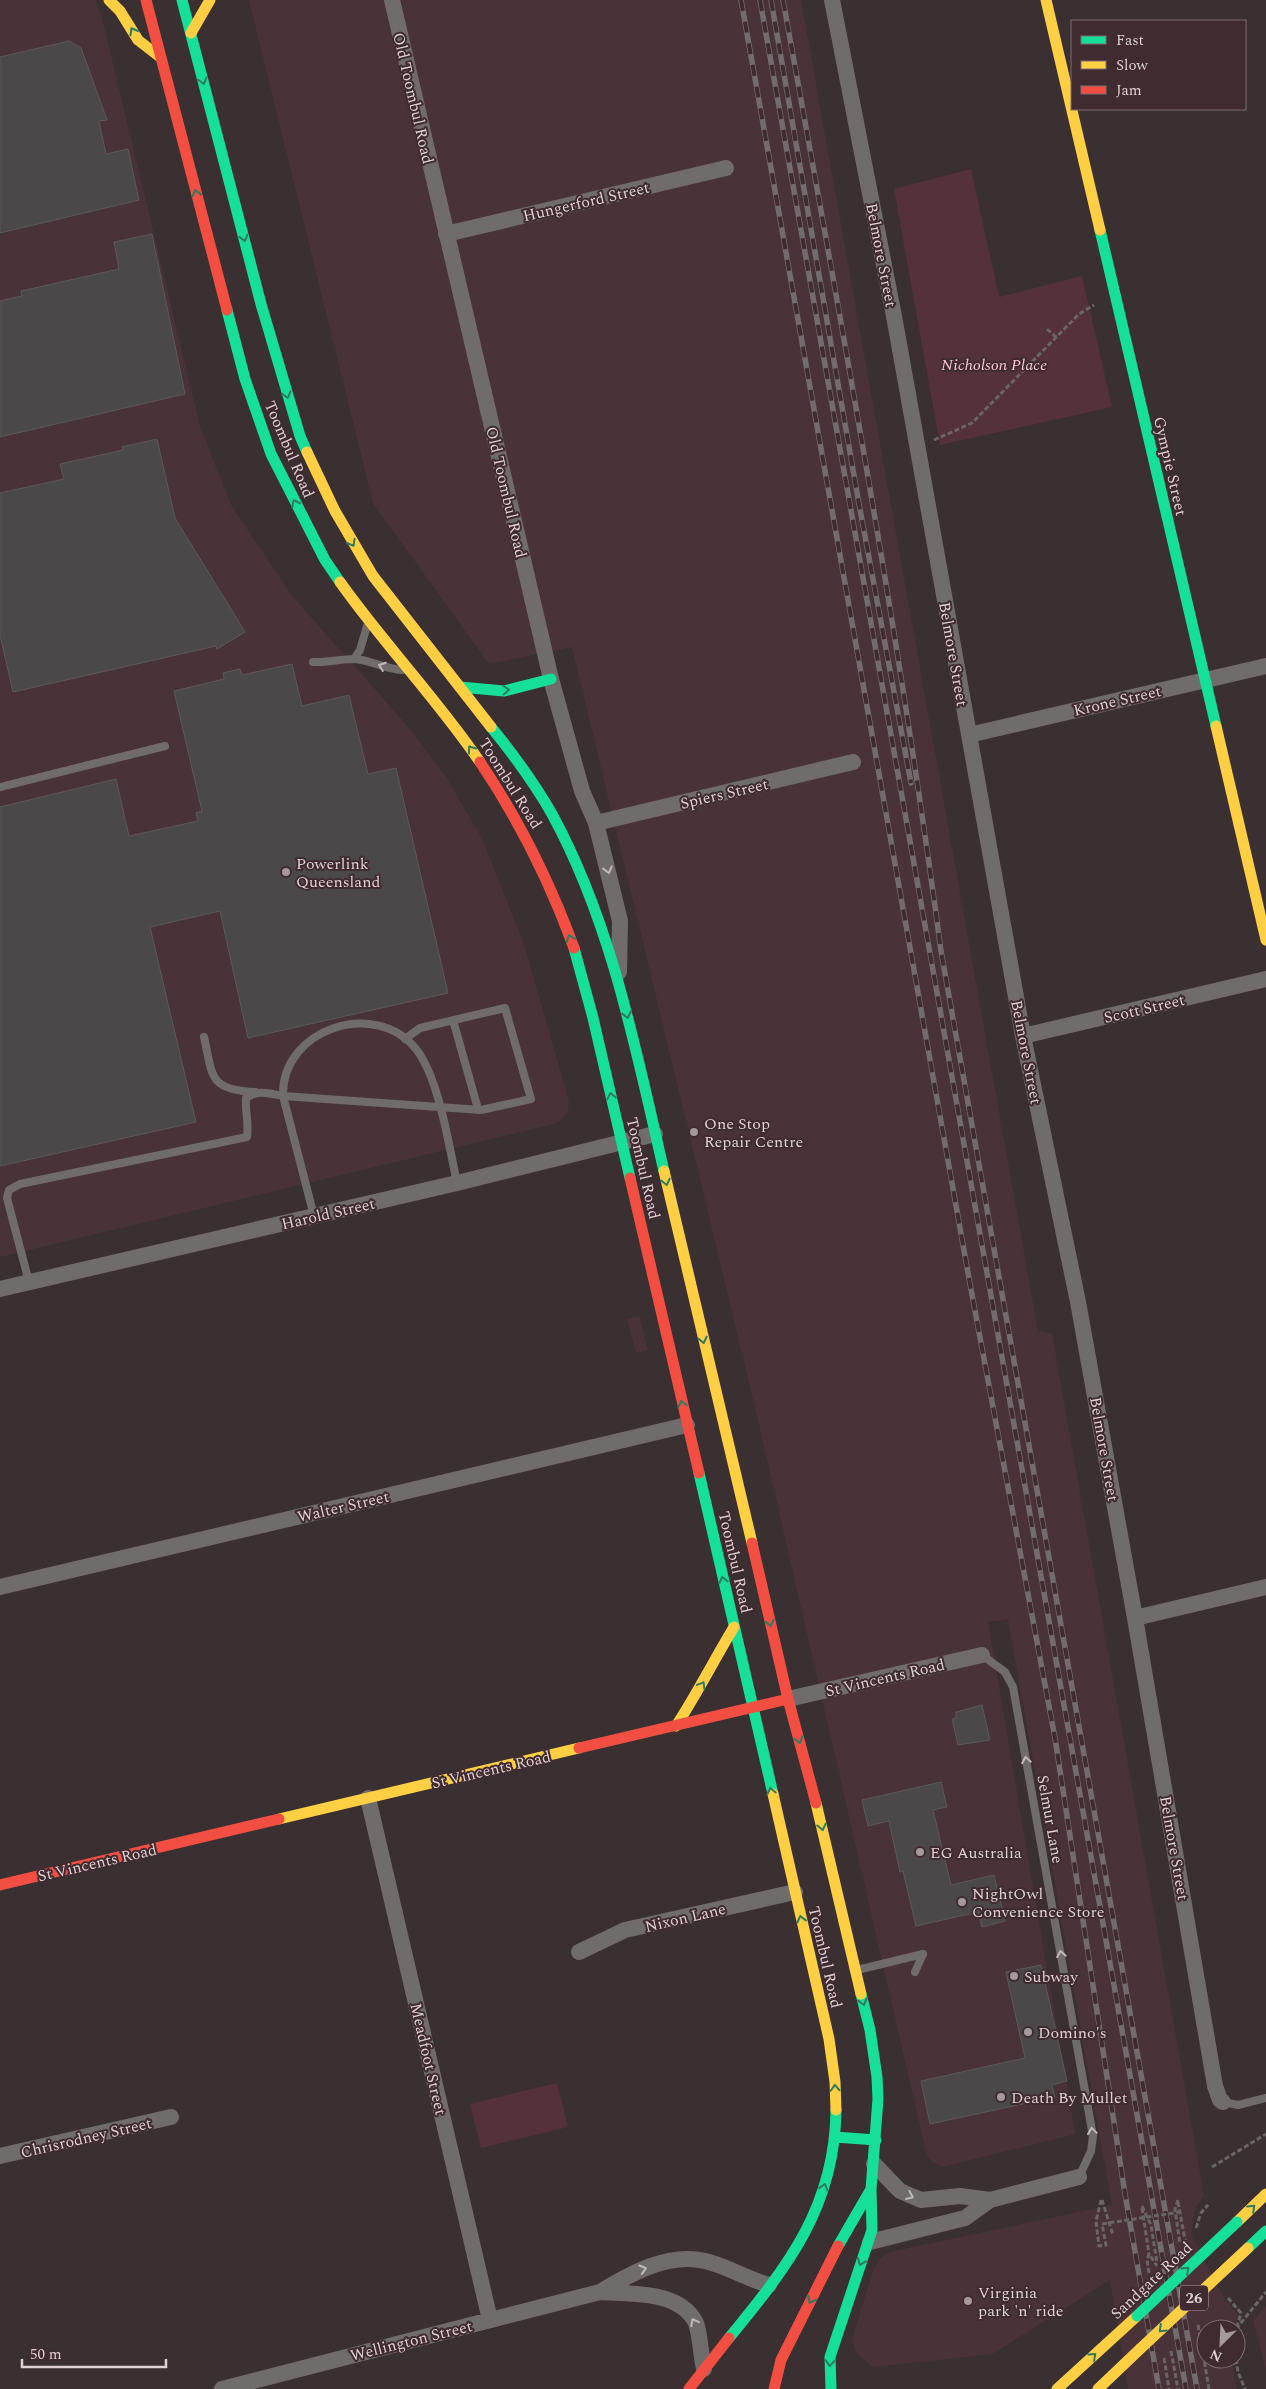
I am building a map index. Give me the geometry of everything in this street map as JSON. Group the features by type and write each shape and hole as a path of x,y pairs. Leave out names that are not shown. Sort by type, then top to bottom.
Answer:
{"main road":[{"path":"109,0 120,11 138,40 160,57"},
{"name":"Toombul Road","path":"146,0 245,379 260,425 278,469 311,535 368,622 439,706 508,802 545,874 574,947 584,981 795,1892 834,2064 835,2137 826,2182 813,2216 793,2252 689,2389"},
{"name":"Toombul Road","path":"182,0 271,339 300,436 334,511 373,576 396,608 506,745 552,813 570,849 606,942 619,982 788,1700 811,1780 870,2030 877,2077 876,2140 871,2189 850,2222 793,2334 781,2360 774,2389"},
{"path":"191,33 210,0"},
{"name":"Gympie Street","path":"1046,0 1071,108"},
{"name":"Gympie Street","path":"1072,110 1266,940"},
{"path":"460,686 504,691 551,680"},
{"path":"676,1726 692,1698 703,1684 712,1663 734,1627"},
{"name":"St Vincents Road","path":"0,1885 788,1700"},
{"path":"835,2137 876,2140"},
{"path":"831,2389 830,2357 836,2334 853,2282 870,2242 872,2230 871,2189"},
{"name":"Sandgate Road","path":"1057,2389 1266,2194"},
{"name":"26","path":"1098,2389 1266,2231"}],"street":[{"name":"Old Toombul Road","path":"392,0 551,680 582,791 596,822 620,921 619,982"},
{"name":"Belmore Street","path":"832,0 894,316 1023,1036 1078,1302 1135,1618 1215,2086 1220,2100 1223,2102"},
{"name":"Hungerford Street","path":"446,234 726,168"},
{"name":"Krone Street","path":"969,735 1266,666"},
{"name":"Spiers Street","path":"596,822 852,762"},
{"name":"Scott Street","path":"1023,1036 1266,979"},
{"name":"Harold Street","path":"0,1289 457,1183 655,1134"},
{"name":"Walter Street","path":"0,1587 687,1425"},
{"path":"1135,1618 1266,1587"},
{"name":"St Vincents Road","path":"788,1700 982,1655"},
{"name":"Meadfoot Street","path":"368,1798 490,2320"},
{"name":"Nixon Lane","path":"579,1952 625,1930 795,1892"},
{"name":"Chrisrodney Street","path":"0,2156 171,2117"},
{"path":"874,2164 900,2191 921,2200 960,2196 990,2200"},
{"path":"870,2242 965,2218 990,2200 1079,2177"},
{"name":"Wellington Street","path":"222,2389 600,2292 633,2272 685,2259 704,2260 742,2276 769,2284"},
{"name":"Wellington Street","path":"600,2292 650,2295 665,2299 685,2310 696,2325 704,2369"}],"lane":[{"path":"354,659 360,650 368,622"},
{"path":"313,662 334,662 354,659 374,663 388,669 410,671"},
{"path":"0,787 165,746"},
{"path":"204,1037 213,1076 218,1084 240,1092 478,1109 531,1099 505,1008 420,1028 405,1039"},
{"path":"454,1020 478,1109"},
{"path":"314,1216 283,1096 283,1083 293,1057 303,1044 322,1032 364,1023 392,1030 416,1049 426,1065 439,1107 457,1183"},
{"path":"29,1282 7,1198 9,1190 20,1184 247,1136 249,1124 245,1108 246,1098 259,1092"},
{"name":"Selmur Lane","path":"982,1655 1005,1672 1013,1687 1093,2136 1091,2151 1079,2177"},
{"path":"856,1971 923,1954 915,1972"},
{"path":"1223,2102 1238,2105 1266,2098"}],"path":[{"path":"932,441 972,423 1079,314 1094,304"},
{"path":"1047,329 1057,338"},
{"path":"1212,2167 1266,2134"},
{"path":"1111,2223 1114,2235 1102,2200 1096,2221 1099,2246 1106,2245 1102,2224 1111,2223 1142,2217 1180,2212"},
{"path":"1178,2200 1185,2243"},
{"path":"1149,2254 1142,2217 1142,2206 1151,2225 1157,2265"},
{"path":"1228,2298 1241,2313 1236,2329 1266,2292"},
{"path":"1238,2369 1245,2389"}],"shaded area":[{"path":"0,0 95,0 103,22 200,427 231,505 292,596 404,722 448,780 482,839 524,945 569,1102 568,1110 562,1119 554,1124 0,1257"},
{"path":"249,0 801,0 1038,1331 1052,1334 1204,2196 1195,2208 1191,2235 1225,2300 1238,2315 1237,2319 1196,2319 1196,2369 1233,2369 1237,2389 1128,2389 1110,2280 992,2354 873,2367 857,2353 852,2340 874,2268 881,2258 890,2252 1112,2205 1008,1619 988,1622 1075,2134 942,2167 931,2161 926,2152 759,1424 572,647 489,664 373,503"},
{"path":"639,1316 648,1350 636,1353 627,1319"},
{"path":"1266,2306 1266,2369 1253,2321"}],"green space":[{"name":"Nicholson Place","path":"971,169 999,297 1082,276 1112,407 940,445 894,189"},
{"path":"557,2083 568,2127 481,2148 470,2104"}],"building":[{"path":"69,41 81,48 107,120 99,121 106,154 128,149 139,200 0,233 0,57"},
{"path":"152,234 185,394 0,437 0,301 22,296 21,291 119,269 114,242"},
{"path":"157,439 175,518 245,632 217,649 216,646 13,692 0,635 0,493 64,479 60,464 123,450 122,447"},
{"path":"292,664 302,706 349,695 368,774 396,768 448,993 248,1038 220,911 150,927 196,1122 0,1166 0,807 116,779 129,836 198,821 196,813 202,811 174,691 224,679 223,673 240,669 242,675"},
{"path":"982,1705 990,1740 958,1745 952,1719 956,1718 956,1712"},
{"path":"941,1782 947,1807 933,1810 951,1885 994,1875 1005,1921 982,1927 978,1912 916,1926 903,1871 900,1872 889,1821 868,1826 862,1800"},
{"path":"1041,1965 1067,2081 1052,2085 1055,2097 930,2124 921,2081 1025,2058 1006,1972"}],"railway":[{"path":"741,0 970,1284 1055,1738 1125,2194 1159,2389"},
{"path":"760,0 1186,2389"},
{"path":"771,0 859,504 911,783"},
{"path":"783,0 888,594 941,951 1197,2389"}],"traffic: fast":[{"path":"182,0 261,304 300,436 307,452"},
{"path":"1100,230 1216,726"},
{"path":"227,310 245,379 271,454 325,560 340,582"},
{"path":"460,687 504,691 551,679"},
{"path":"491,727 523,769 552,814 573,856 591,899 620,989 664,1171"},
{"path":"574,948 593,1018 630,1178"},
{"path":"699,1473 773,1794"},
{"path":"838,2246 871,2189 878,2099 877,2077 870,2030 861,1994"},
{"path":"729,2338 789,2260 817,2206 827,2176 834,2145 836,2110"},
{"path":"835,2137 876,2140"},
{"path":"831,2389 830,2357 872,2230 871,2189"},
{"path":"1137,2316 1237,2222"},
{"path":"1248,2248 1266,2231"}],"traffic: slow":[{"path":"109,0 120,11 138,40 160,57"},
{"path":"191,33 210,0"},
{"path":"1046,0 1071,106"},
{"path":"1072,110 1100,230"},
{"path":"307,452 335,511 373,576 491,727"},
{"path":"340,582 480,762"},
{"path":"1216,726 1266,940"},
{"path":"664,1171 752,1543"},
{"path":"676,1726 734,1627"},
{"path":"279,1819 579,1748"},
{"path":"773,1794 829,2039 835,2082 836,2110"},
{"path":"816,1803 861,1994"},
{"path":"1237,2222 1266,2194"},
{"path":"1140,2349 1248,2248"},
{"path":"1057,2389 1137,2316"},
{"path":"1098,2389 1140,2349"}],"traffic: jam":[{"path":"146,0 227,310"},
{"path":"480,762 508,806 533,852 555,899 574,948"},
{"path":"630,1178 699,1473"},
{"path":"752,1543 788,1699 816,1803"},
{"path":"579,1748 788,1699"},
{"path":"0,1885 279,1819"},
{"path":"774,2389 781,2360 838,2246"},
{"path":"689,2389 729,2338"}],"place":[{"name":"Powerlink Queensland","path":"286,872"},
{"name":"One Stop Repair Centre","path":"694,1132"},
{"name":"EG Australia","path":"920,1852"},
{"name":"NightOwl Convenience Store","path":"962,1902"},
{"name":"Subway","path":"1014,1976"},
{"name":"Domino's","path":"1028,2032"},
{"name":"Death By Mullet","path":"1001,2097"},
{"name":"Virginia park 'n' ride","path":"968,2301"}]}
